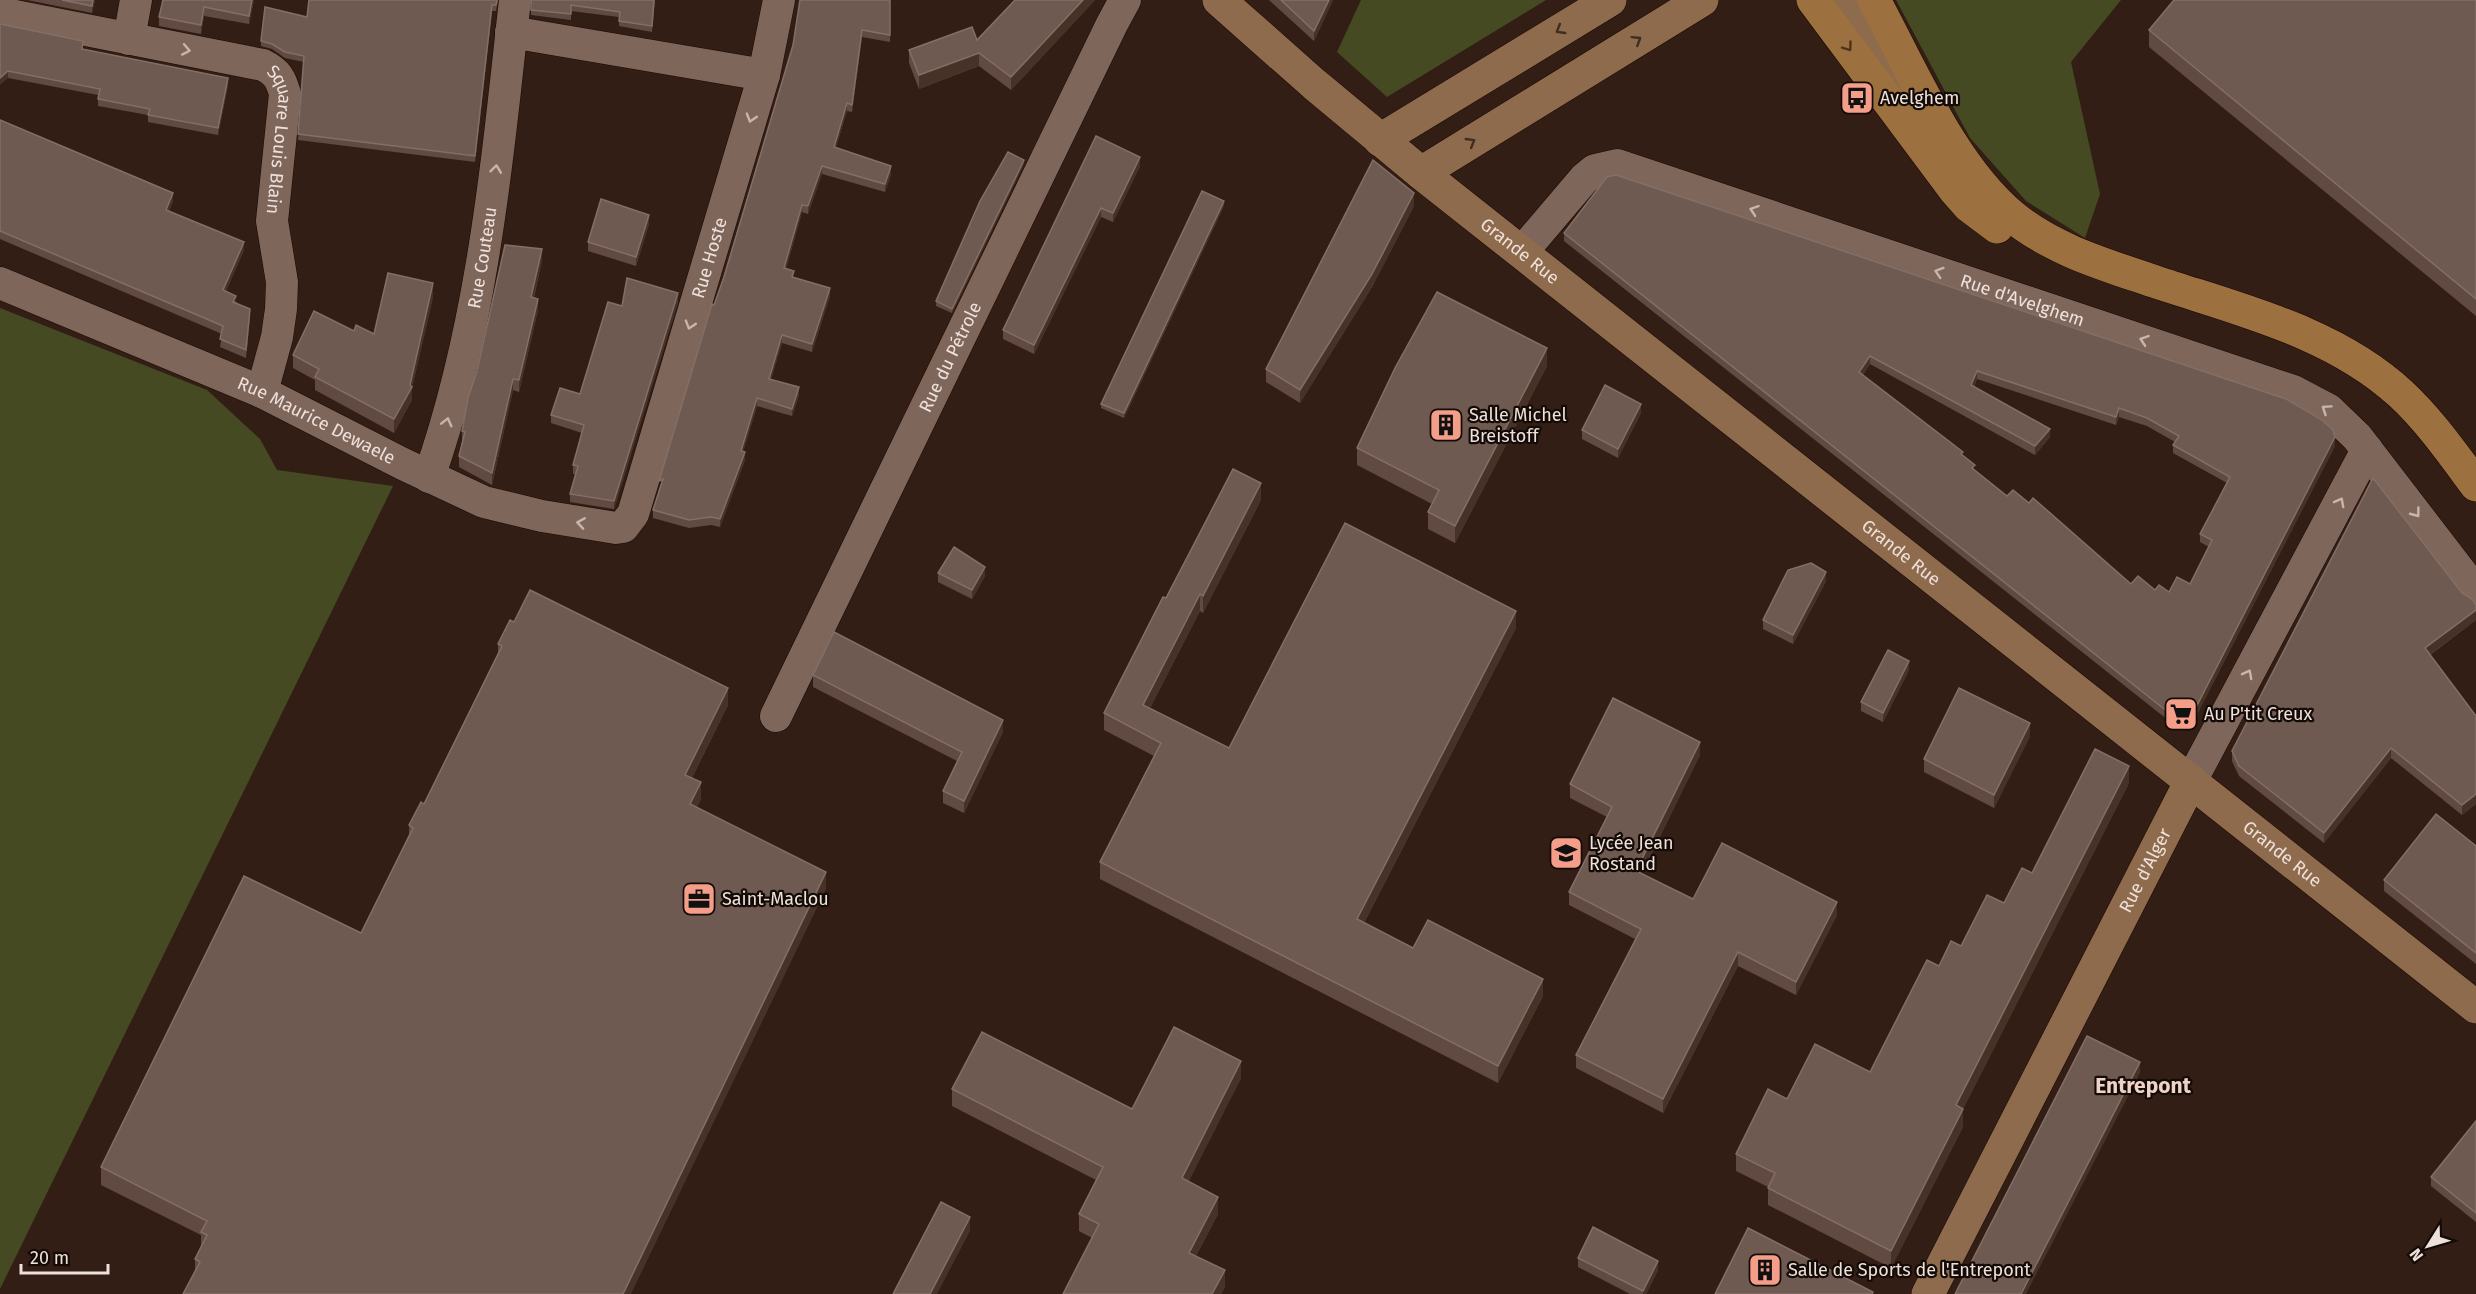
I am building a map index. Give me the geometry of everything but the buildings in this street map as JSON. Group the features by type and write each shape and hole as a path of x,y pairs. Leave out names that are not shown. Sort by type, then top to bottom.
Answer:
{"main road":[{"path":"1813,0 1922,148 1969,206 1984,219 2024,241 2109,266 2287,326 2355,359 2379,376 2415,408 2432,426 2476,485"},
{"path":"1874,0 1966,166 2001,206 2032,231 2057,245 2109,266"}],"street":[{"path":"129,39 136,0"},
{"name":"Rue Couteau","path":"429,477 444,436 486,246 515,0"},
{"name":"Rue Hoste","path":"633,514 764,75 779,0"},
{"name":"Rue du Pétrole","path":"776,716 1125,0"},
{"name":"Grande Rue","path":"1219,0 1421,173 2476,1007"},
{"path":"1380,140 1610,0"},
{"path":"1421,173 1702,0"},
{"path":"1846,0 1915,112 1956,171 1994,206 2032,231"},
{"name":"Square Louis Blain","path":"0,14 263,65 274,71 281,80 285,94 272,221 282,282 281,309 277,337 262,392"},
{"path":"512,32 764,75"},
{"name":"Rue d'Avelghem","path":"1522,252 1584,179 1595,170 1606,166 1627,167 2293,391 2329,410 2347,426 2476,592"},
{"name":"Rue Maurice Dewaele","path":"0,284 262,392 429,477 484,502 542,516 616,528 623,526 633,514"},
{"name":"Rue d'Alger","path":"1928,1294 2190,781 2367,450"}],"green space":[{"path":"1361,0 1546,0 1387,97 1337,52"},
{"path":"1896,0 2121,0 2071,62 2100,194 2085,238 2026,201 1970,138"},
{"path":"0,308 207,390 260,439 277,470 393,486 0,1289"}],"place":[{"name":"Avelghem","path":"1857,98"},
{"name":"Salle Michel Breistoff","path":"1446,425"},
{"name":"Au P'tit Creux","path":"2181,714"},
{"name":"Lycée Jean Rostand","path":"1566,853"},
{"name":"Saint-Maclou","path":"699,899"},
{"name":"Salle de Sports de l'Entrepont","path":"1765,1270"}],"district":[{"name":"Entrepont","path":"2143,1086"}]}
